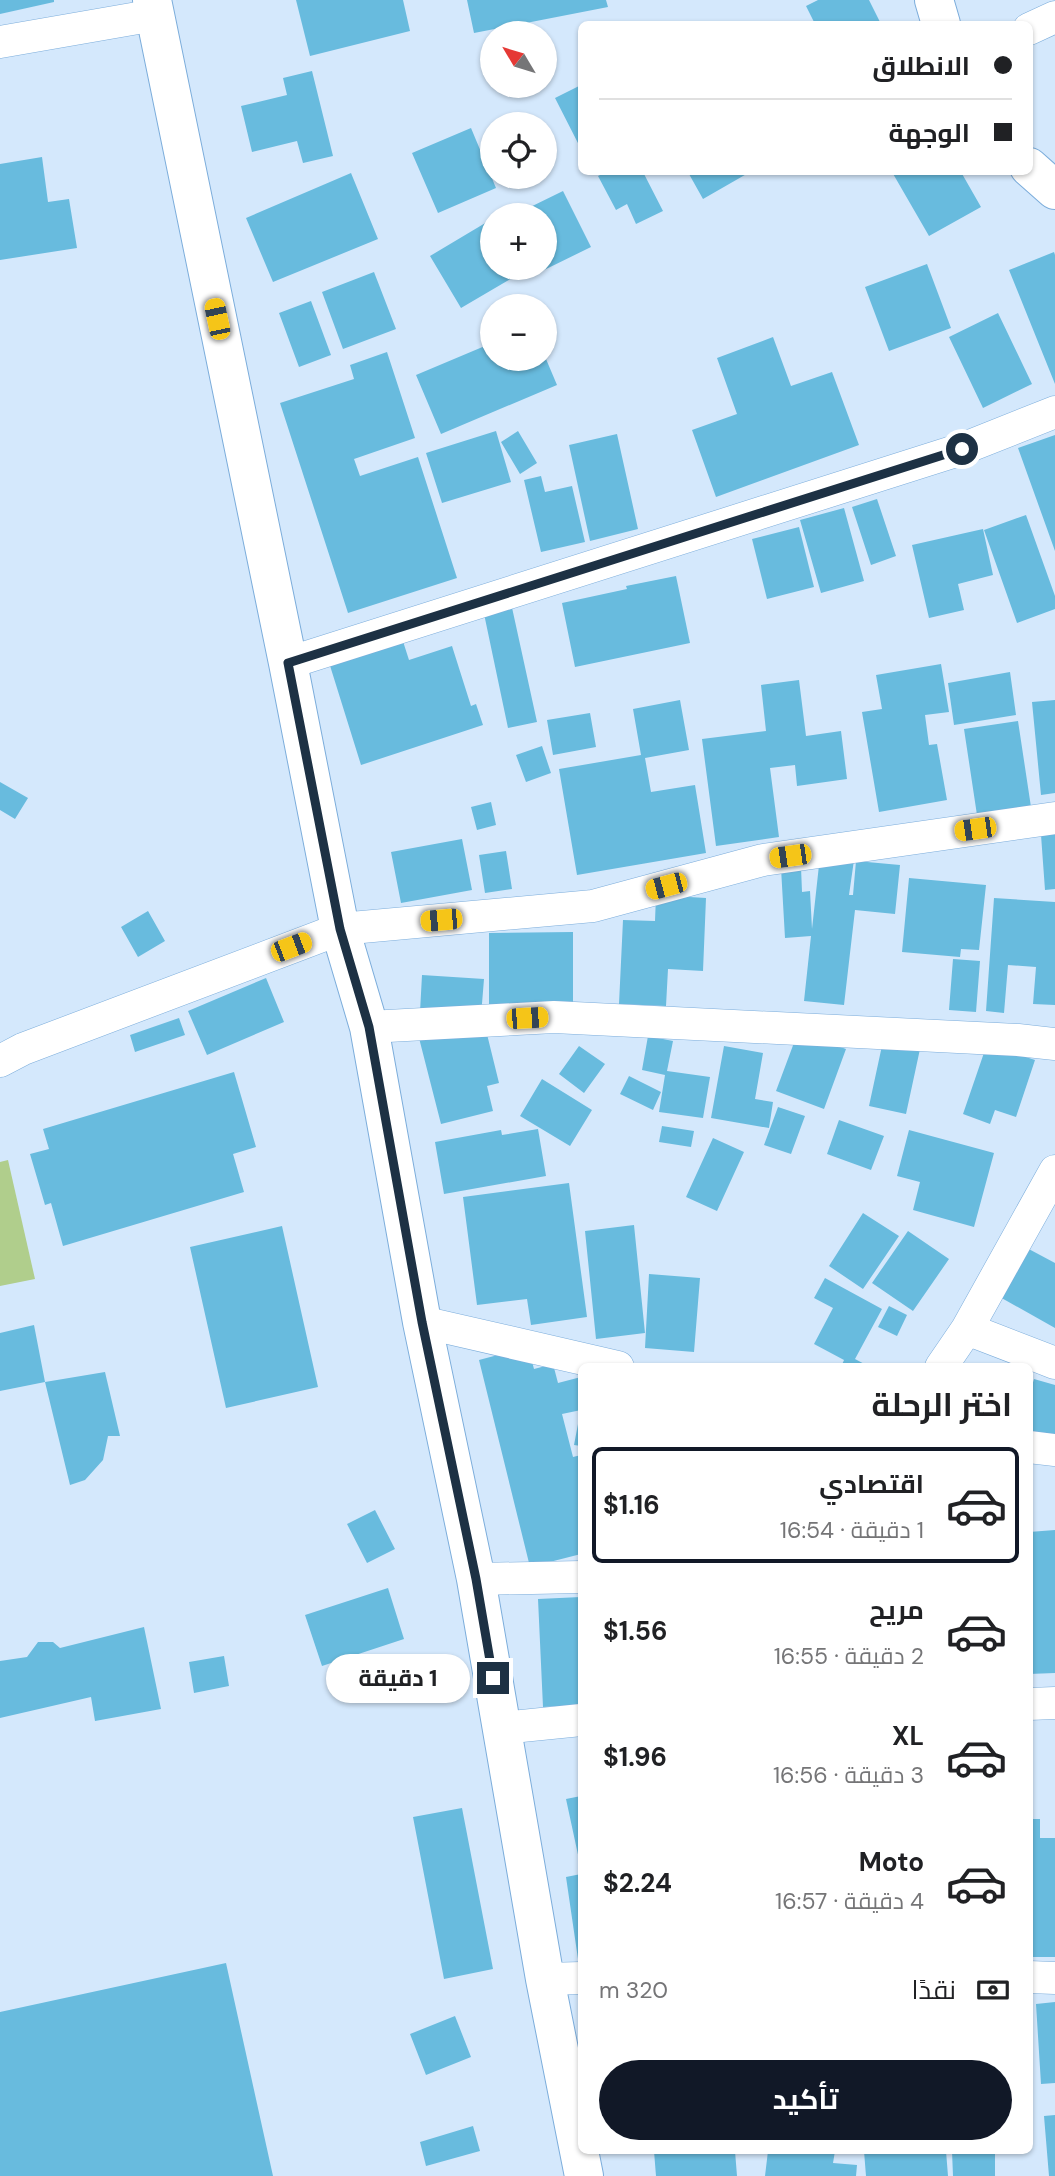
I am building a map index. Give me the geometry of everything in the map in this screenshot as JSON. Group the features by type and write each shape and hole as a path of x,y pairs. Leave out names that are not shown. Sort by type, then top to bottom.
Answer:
{"main road":[{"path":"934,0 940,21"},
{"path":"154,7 340,929 369,1027 422,1322 476,1579 502,1728 563,1979 578,2120"},
{"path":"1033,171 1055,190"},
{"path":"582,2154 584,2176"}],"street":[{"path":"0,42 154,7"},
{"path":"1033,27 1055,17"},
{"path":"288,663 962,449 1055,412"},
{"path":"0,1061 23,1049 340,929 593,906 764,860 1055,818"},
{"path":"369,1027 554,1017 1055,1044"},
{"path":"944,1363 1044,1214 1055,1171"},
{"path":"422,1322 601,1363"},
{"path":"967,1329 1055,1363"},
{"path":"1033,1447 1055,1450"},
{"path":"476,1579 578,1577"},
{"path":"1033,1703 1055,1703"},
{"path":"502,1728 578,1720"},
{"path":"1033,1977 1055,1978"}],"green space":[{"path":"8,1160 35,1279 0,1286 0,1162"}],"building":[{"path":"0,0 54,0 54,2 0,14"},
{"path":"296,0 403,0 410,31 310,56"},
{"path":"467,0 606,0 608,7 536,21 480,21 480,32 474,33"},
{"path":"818,0 869,0 880,21 814,21 806,6"},
{"path":"312,71 333,156 303,163 297,141 252,152 241,106 287,95 283,78"},
{"path":"578,86 578,143 555,98"},
{"path":"471,128 480,150 480,189 494,189 438,213 412,153"},
{"path":"42,157 48,202 69,199 77,248 0,260 0,164"},
{"path":"351,173 378,239 273,282 246,218"},
{"path":"645,175 663,211 636,224 627,204 616,210 598,176"},
{"path":"690,175 745,175 703,199"},
{"path":"894,175 963,175 981,207 929,236"},
{"path":"563,191 591,247 557,264 557,203 538,203"},
{"path":"480,226 480,280 509,280 485,294 480,294 480,297 461,308 430,256"},
{"path":"1054,252 1055,255 1055,384 1009,270"},
{"path":"927,264 951,328 889,351 865,287"},
{"path":"374,272 396,329 343,349 322,292"},
{"path":"311,301 331,355 299,367 279,313"},
{"path":"998,313 1032,384 983,408 949,337"},
{"path":"773,337 791,386 832,372 859,445 716,497 692,430 737,414 717,358"},
{"path":"480,348 480,371 551,371 557,385 441,434 416,375"},
{"path":"387,352 415,438 354,459 360,476 418,457 457,578 348,613 280,403 354,379 350,365"},
{"path":"496,431 511,482 442,503 426,453"},
{"path":"518,431 537,463 520,474 501,442"},
{"path":"617,434 638,529 590,541 569,445"},
{"path":"1055,435 1055,551 1018,448"},
{"path":"541,476 545,492 572,486 585,542 541,552 524,480"},
{"path":"877,499 896,556 871,565 852,507"},
{"path":"844,508 864,581 821,593 800,520"},
{"path":"1026,515 1055,596 1055,609 1017,623 984,530"},
{"path":"799,527 814,587 767,599 752,539"},
{"path":"983,529 993,575 958,584 964,610 929,618 912,545"},
{"path":"676,576 690,643 575,667 562,603"},
{"path":"511,603 537,722 508,728 483,609"},
{"path":"400,632 409,660 452,646 471,706 476,704 483,725 361,765 327,656"},
{"path":"941,664 949,712 925,715 929,745 937,744 947,800 879,812 862,712 882,709 876,675"},
{"path":"1010,672 1016,715 954,725 948,683"},
{"path":"799,680 806,736 841,731 847,779 797,786 795,765 770,768 779,837 716,846 702,739 766,731 761,685"},
{"path":"680,700 689,750 645,758 651,792 695,785 706,853 577,875 559,769 641,755 633,709"},
{"path":"1055,700 1055,793 1041,795 1032,702"},
{"path":"590,713 596,747 553,755 547,720"},
{"path":"1018,721 1031,807 977,815 964,729"},
{"path":"542,746 551,773 526,782 516,755"},
{"path":"0,782 28,798 15,819 0,810"},
{"path":"491,802 496,825 477,830 471,807"},
{"path":"1055,834 1055,889 1045,890 1041,835"},
{"path":"462,839 472,890 401,903 391,852"},
{"path":"506,851 512,889 485,893 479,855"},
{"path":"820,856 854,860 849,895 853,895 856,861 900,865 895,914 855,910 844,1005 804,1001 811,936 785,938 781,868 801,867 802,892 810,891 812,929"},
{"path":"909,878 986,885 979,950 961,949 960,957 902,952"},
{"path":"656,895 706,898 703,971 668,969 666,1006 619,1004 623,920 655,921"},
{"path":"994,898 1055,902 1055,1005 1033,1004 1036,967 1008,965 1004,1013 986,1011"},
{"path":"148,911 165,941 138,957 121,927"},
{"path":"573,932 573,1005 489,1006 489,933"},
{"path":"953,959 980,961 976,1012 949,1010"},
{"path":"422,975 484,979 481,1016 420,1012"},
{"path":"266,978 284,1022 207,1055 188,1011"},
{"path":"179,1018 185,1035 135,1052 130,1035"},
{"path":"484,1022 499,1083 487,1086 493,1111 441,1124 419,1038"},
{"path":"798,1032 846,1049 824,1109 776,1091"},
{"path":"648,1036 673,1041 667,1071 710,1077 703,1118 659,1112 665,1075 642,1070"},
{"path":"883,1041 920,1049 906,1114 869,1106"},
{"path":"987,1044 1035,1060 1016,1117 995,1110 990,1124 963,1114"},
{"path":"579,1046 605,1064 584,1093 559,1074"},
{"path":"724,1046 763,1053 755,1099 773,1102 769,1128 711,1118"},
{"path":"234,1072 256,1147 233,1154 244,1192 63,1246 51,1203 45,1205 30,1154 49,1149 43,1129"},
{"path":"629,1076 661,1092 653,1110 620,1094"},
{"path":"542,1079 592,1110 570,1146 520,1116"},
{"path":"778,1107 805,1116 791,1154 764,1145"},
{"path":"839,1120 884,1136 871,1170 827,1154"},
{"path":"662,1126 694,1131 691,1147 659,1142"},
{"path":"538,1129 546,1176 444,1194 435,1142 501,1130 502,1135"},
{"path":"909,1130 994,1153 974,1227 913,1210 920,1182 897,1176"},
{"path":"713,1138 744,1152 717,1211 686,1197"},
{"path":"569,1183 587,1317 531,1325 527,1299 477,1305 463,1197"},
{"path":"863,1213 899,1236 863,1289 829,1266"},
{"path":"634,1225 645,1333 596,1339 585,1231"},
{"path":"282,1226 318,1387 226,1408 190,1247"},
{"path":"908,1231 949,1259 913,1311 872,1283"},
{"path":"1025,1247 1055,1263 1055,1328 998,1296"},
{"path":"649,1274 700,1278 694,1352 645,1348"},
{"path":"825,1278 882,1309 855,1359 862,1363 843,1363 844,1360 814,1344 833,1308 814,1298"},
{"path":"889,1306 907,1315 897,1336 878,1327"},
{"path":"34,1325 45,1382 0,1391 0,1333"},
{"path":"528,1347 534,1369 553,1364 558,1383 578,1378 578,1411 562,1414 573,1457 578,1456 578,1555 530,1567 479,1360"},
{"path":"105,1372 120,1436 108,1436 103,1460 85,1480 70,1485 45,1382"},
{"path":"1034,1379 1055,1385 1055,1439 1033,1433"},
{"path":"578,1424 578,1446 574,1445"},
{"path":"375,1510 395,1549 367,1563 347,1524"},
{"path":"1055,1530 1055,1673 1033,1674 1033,1532"},
{"path":"388,1588 404,1639 322,1666 305,1615"},
{"path":"578,1597 578,1705 543,1707 538,1599"},
{"path":"144,1627 161,1709 95,1721 91,1697 0,1718 0,1661 27,1657 38,1642 53,1642 60,1648"},
{"path":"224,1656 229,1686 194,1693 189,1662"},
{"path":"578,1797 578,1855 566,1799"},
{"path":"462,1808 493,1969 444,1979 413,1817"},
{"path":"1033,1819 1040,1819 1040,1838 1055,1838 1055,1957 1033,1957"},
{"path":"578,1875 578,1959 566,1877"},
{"path":"226,1963 273,2176 0,2176 0,2012"},
{"path":"1055,2002 1055,2083 1041,2084 1036,2004"},
{"path":"455,2016 471,2057 426,2075 410,2034"},
{"path":"1055,2115 1055,2176 1049,2176 1044,2116"},
{"path":"473,2126 480,2151 426,2166 420,2142"},
{"path":"654,2154 735,2154 737,2176 656,2176"},
{"path":"768,2154 834,2154 833,2163 857,2165 856,2176 765,2176"},
{"path":"864,2154 946,2154 948,2176 866,2176"},
{"path":"952,2154 995,2154 995,2176 953,2176"}],"route":[{"path":"493,1678 476,1579 422,1322 369,1027 340,929 288,663 962,449"}]}
